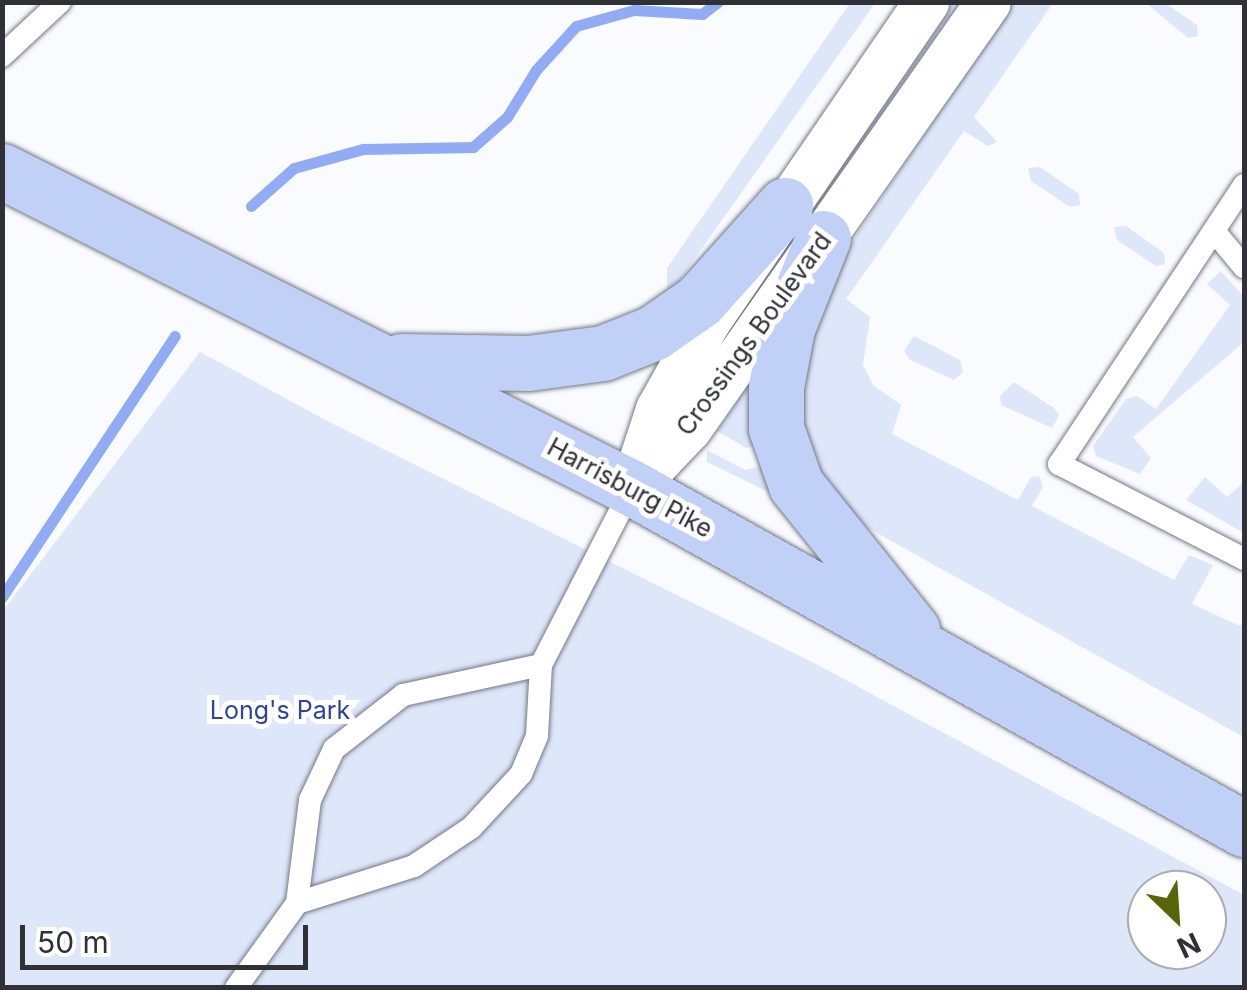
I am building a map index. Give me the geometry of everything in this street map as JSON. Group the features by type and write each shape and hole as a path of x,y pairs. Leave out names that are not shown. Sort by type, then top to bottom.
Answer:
{"main road":[{"name":"Harrisburg Pike","path":"2,171 390,361 632,488 1244,828"},
{"path":"390,361 528,363 603,353 653,334 804,221"},
{"path":"804,221 776,386 783,456 828,528 933,656"}],"street":[{"name":"Crossings Boulevard","path":"804,221 926,2"},
{"name":"Crossings Boulevard","path":"632,488 658,409 804,221 988,2"}],"lane":[{"path":"2,56 60,2"},
{"path":"1244,185 1059,464 1244,559"},
{"path":"1214,232 1244,266"},
{"path":"297,903 414,866 500,799 532,756 541,665 632,488"},
{"path":"236,988 297,903 310,800 334,749 353,729 428,686 541,665"}],"green space":[{"path":"850,3 875,3 667,298 667,268"},
{"path":"952,3 961,3 708,363"},
{"path":"1013,3 1053,3 974,117 997,142 988,146 964,131 846,299 870,317 863,365 873,385 901,405 892,434 1018,500 1031,477 1039,476 1043,487 1032,506 1174,580 1189,555 1213,565 1192,604 1240,626 1244,618 1244,737 859,523 821,487 792,387 840,260"},
{"path":"1146,3 1165,3 1197,25 1198,36 1188,38"},
{"path":"1040,167 1079,194 1080,205 1070,207 1031,181 1028,168"},
{"path":"1126,226 1164,253 1165,264 1156,266 1117,240 1114,227"},
{"path":"1221,271 1244,297 1244,342 1133,437 1151,458 1140,474 1096,456 1093,446 1126,399 1137,396 1156,409 1230,305 1207,284"},
{"path":"914,336 960,360 963,372 954,380 910,360 904,351"},
{"name":"Long's Park","path":"200,352 335,425 816,664 1198,870 1127,870 1127,970 1227,970 1227,886 1244,895 1244,987 3,987 2,612"},
{"path":"751,379 756,446 746,448 717,431"},
{"path":"1014,382 1054,408 1059,415 1052,428 1001,405 1000,396"},
{"path":"707,450 745,470 763,466 770,493 707,462"},
{"path":"1205,477 1227,497 1244,482 1244,533 1186,500"}],"waterway":[{"path":"251,206 294,168 363,149 473,147 507,117 536,70 576,26 634,10 702,14 718,2"},
{"path":"2,597 175,336"}]}
